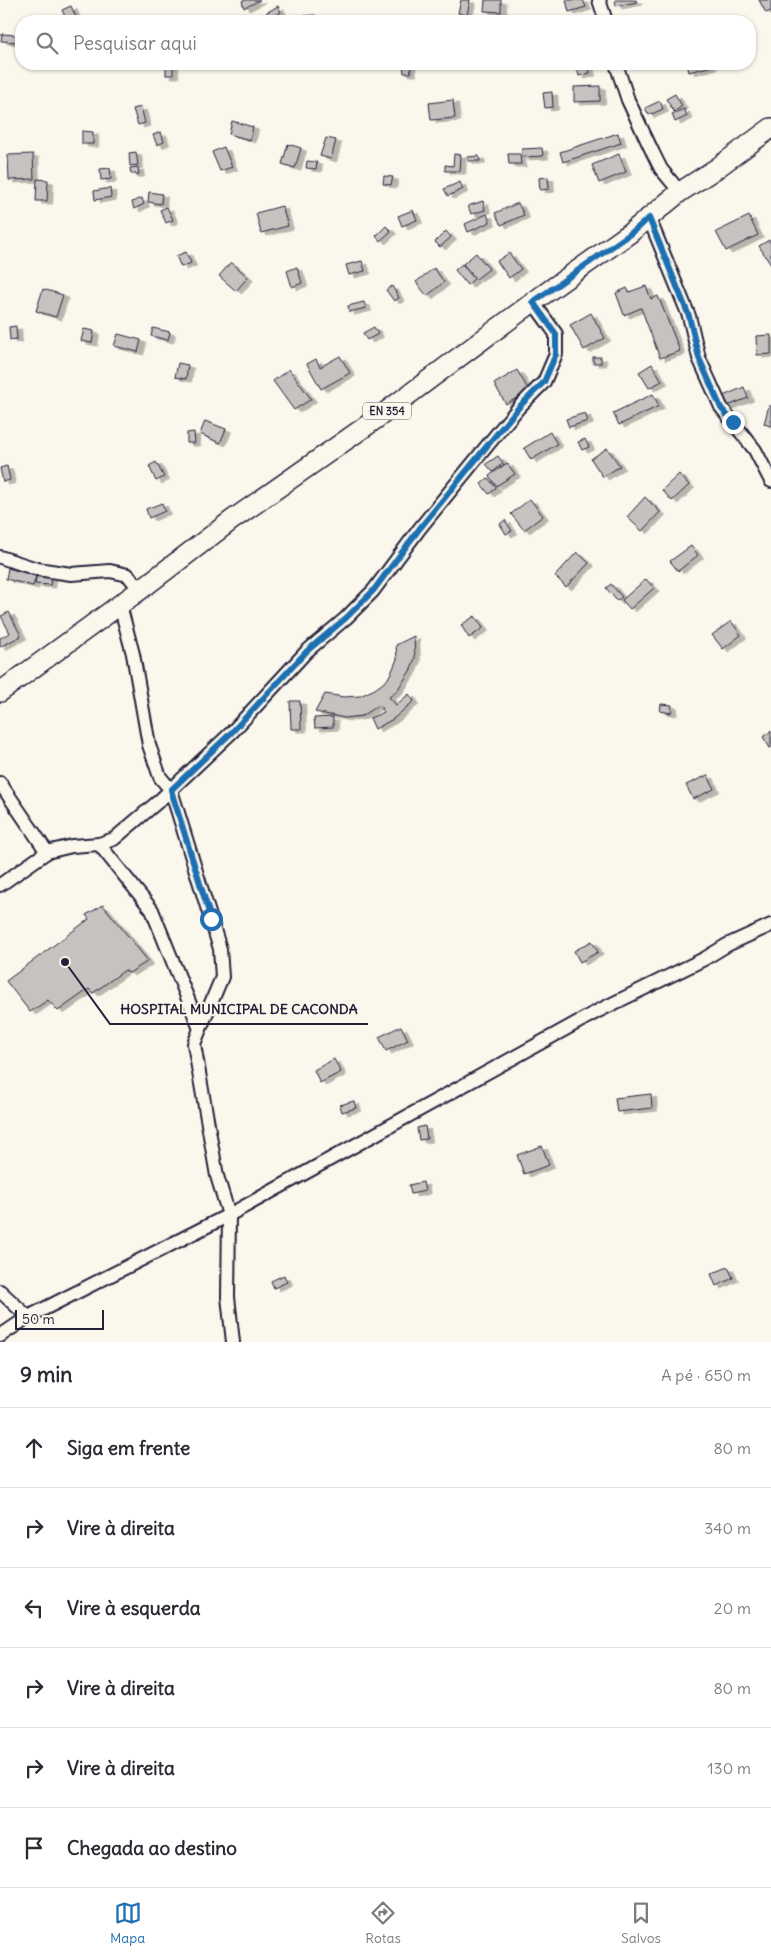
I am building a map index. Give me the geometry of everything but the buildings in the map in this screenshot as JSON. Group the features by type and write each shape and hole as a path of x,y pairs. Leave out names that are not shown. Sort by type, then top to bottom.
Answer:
{"main road":[{"name":"EN 354","path":"0,692 120,605 232,520 376,419 533,302 630,234 680,192 771,128"}],"street":[{"path":"599,0 604,15"},
{"path":"618,70 628,100 661,169 680,192"},
{"path":"649,218 689,316 699,358 721,408 755,450 771,481"},
{"path":"0,885 47,852 72,846 99,844 114,839 171,790 232,732 307,651 346,618 373,591 420,528 500,430 544,382 556,354 556,334 533,302"},
{"path":"0,556 37,569 71,574 110,571 128,575 140,590"},
{"path":"120,605 132,654 149,745 160,777 171,790 218,942 222,964 222,977 194,1044 217,1176 229,1215 228,1298 233,1342"},
{"path":"0,783 47,852"},
{"path":"99,844 152,910 200,1029"},
{"path":"0,1336 28,1317 229,1215 598,1011 704,959 727,945 771,925"},
{"path":"0,1291 28,1317"}],"place":[{"name":"HOSPITAL MUNICIPAL DE CACONDA","path":"65,962"}],"route":[{"path":"211,919 171,790 232,732 307,651 346,618 373,591 420,528 500,430 544,382 556,354 556,334 533,302 630,234 649,218 689,316 699,358 721,408 733,422"}]}
